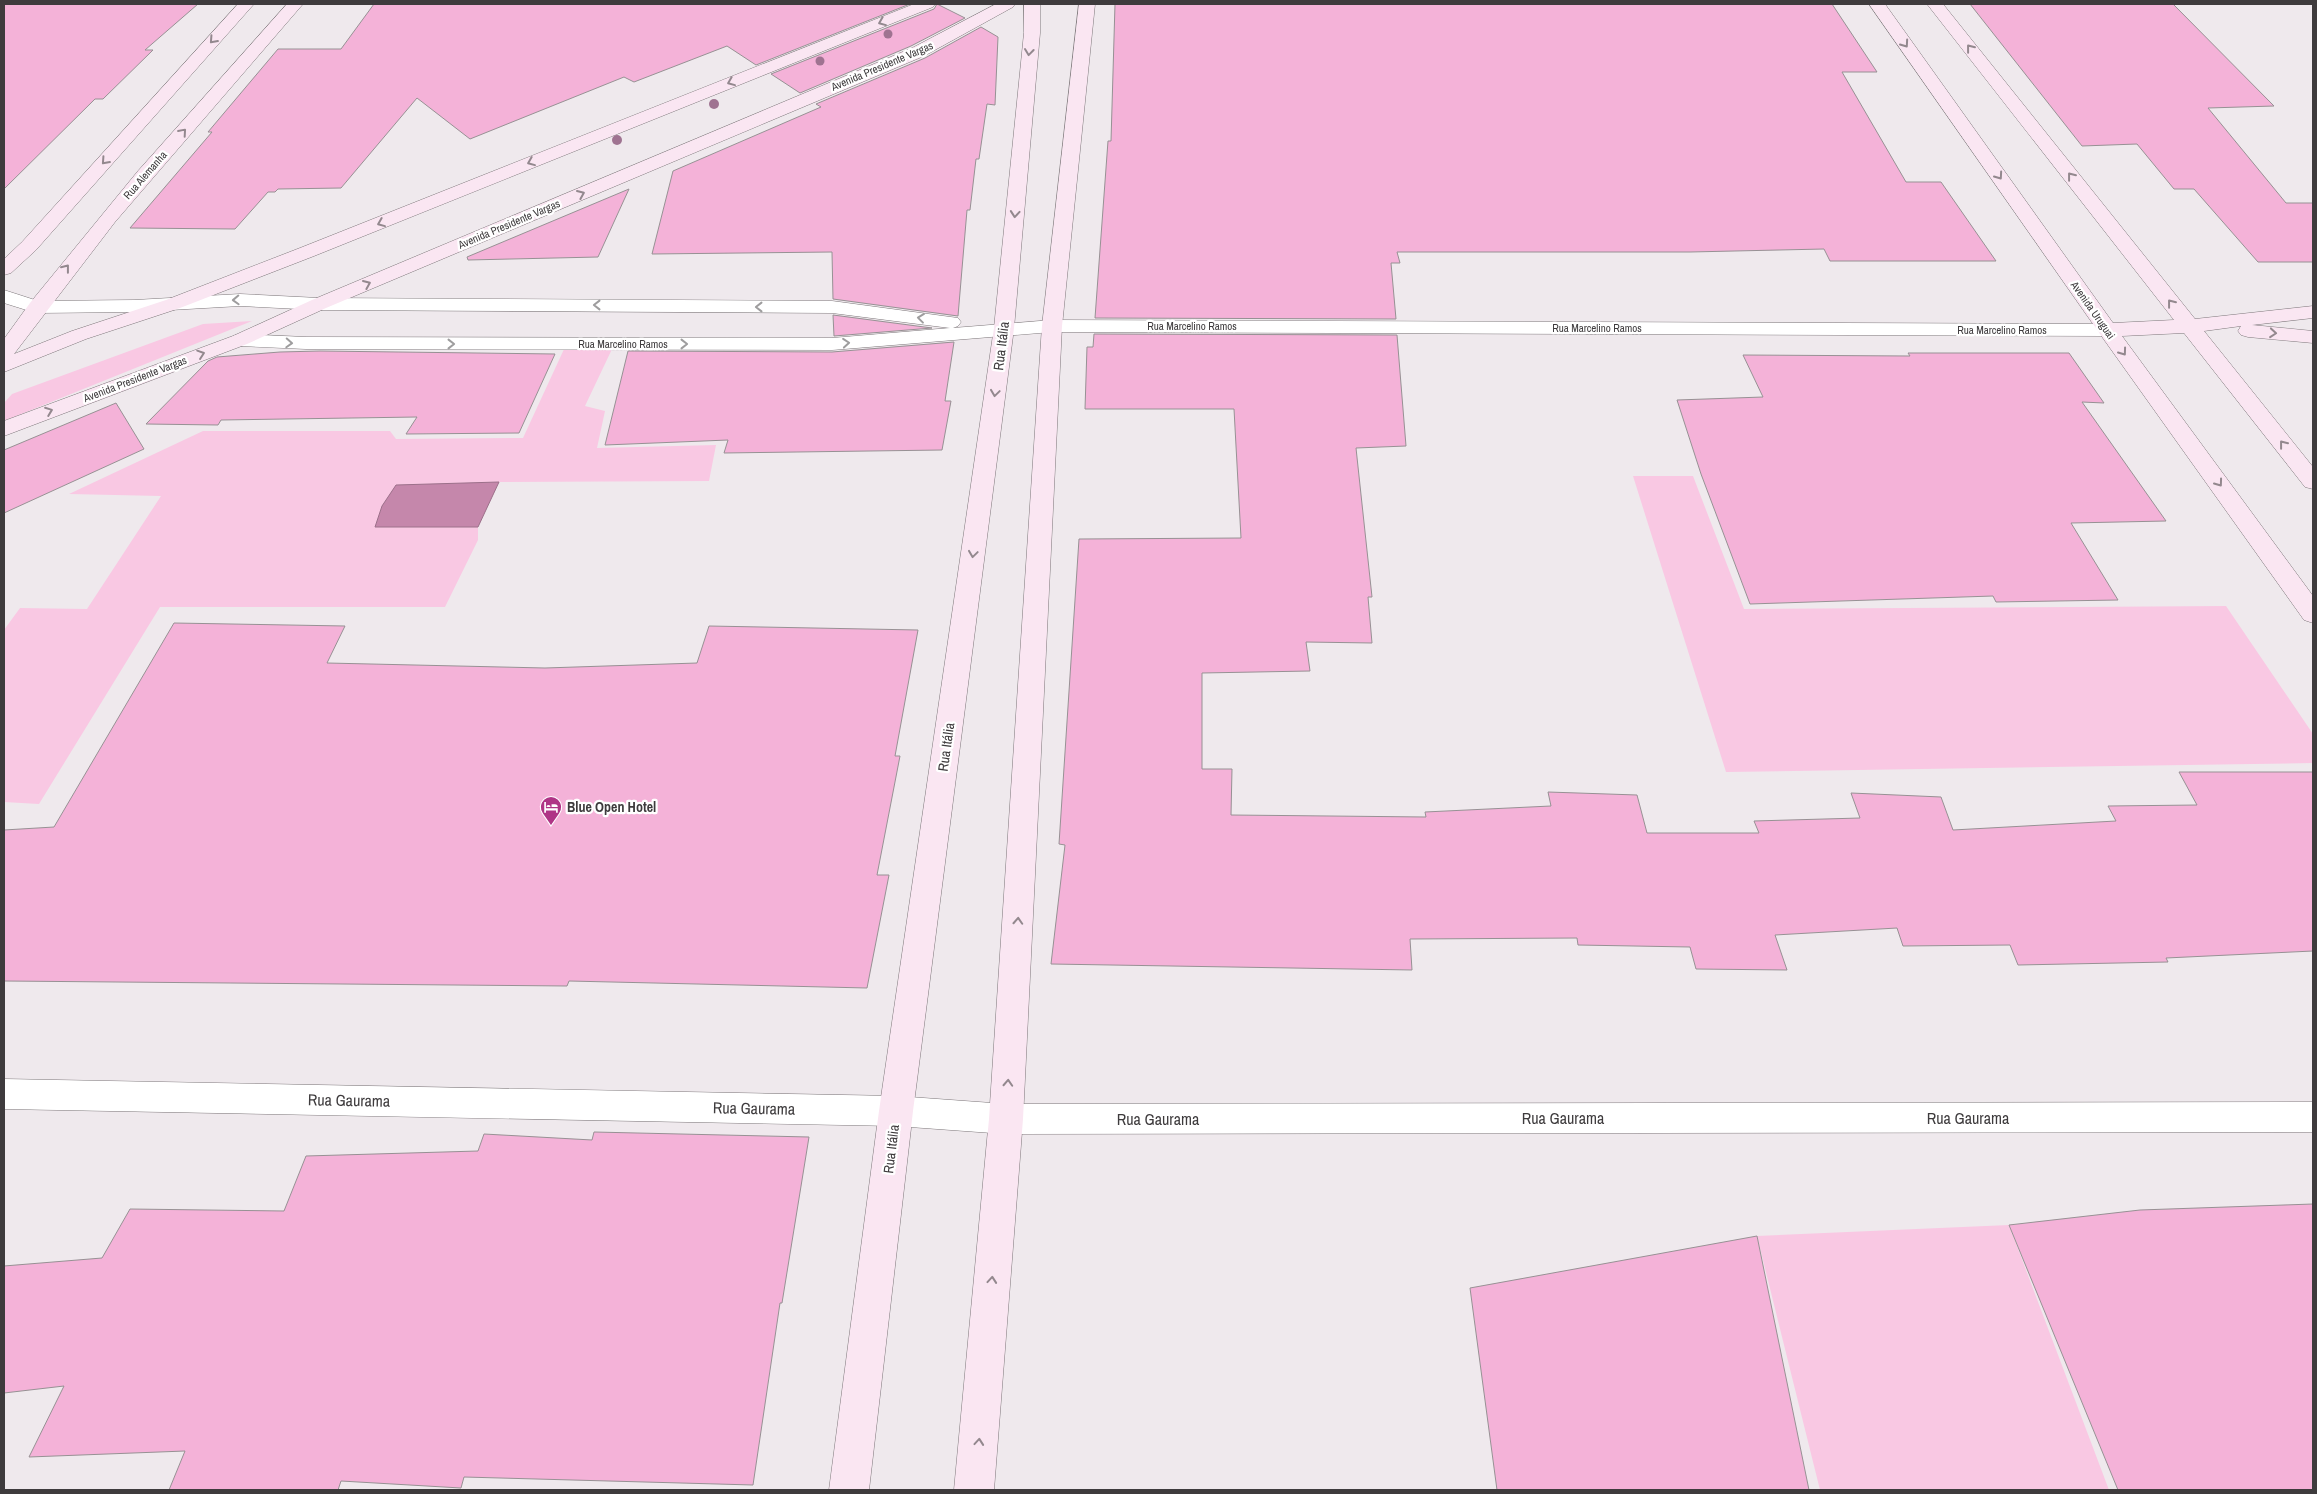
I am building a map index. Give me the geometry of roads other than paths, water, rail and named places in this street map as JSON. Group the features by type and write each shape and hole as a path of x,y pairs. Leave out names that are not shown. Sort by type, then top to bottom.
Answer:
{"main road":[{"path":"4,269 36,239 246,4"},
{"name":"Rua Alemanha","path":"4,353 36,307 83,247 295,4"},
{"path":"4,366 79,335 174,304 927,4"},
{"name":"Avenida Presidente Vargas","path":"4,429 240,340 320,304 918,52 1007,4"},
{"name":"Rua Itália","path":"849,1490 896,1111 1004,328 1032,33 1032,4"},
{"path":"974,1490 1006,1120 1052,326 1087,4"},
{"name":"Avenida Uruguai","path":"1877,4 2107,330 2313,614"},
{"path":"1935,4 2313,482"},
{"name":"Rua Marcelino Ramos","path":"2107,330 2190,326 2313,312"},
{"name":"Rua Marcelino Ramos","path":"2190,326 2313,337"}],"street":[{"path":"4,296 36,307"},
{"name":"Rua Marcelino Ramos","path":"36,307 174,304 240,300 320,304 832,307 1004,328"},
{"path":"4,318 36,307"},
{"name":"Rua Marcelino Ramos","path":"240,340 306,344 832,344 1004,328 1052,326 2107,330"},
{"name":"Rua Gaurama","path":"4,1094 896,1111 1006,1120 2313,1117"}],"place":[{"name":"Blue Open Hotel","path":"551,826"}]}
